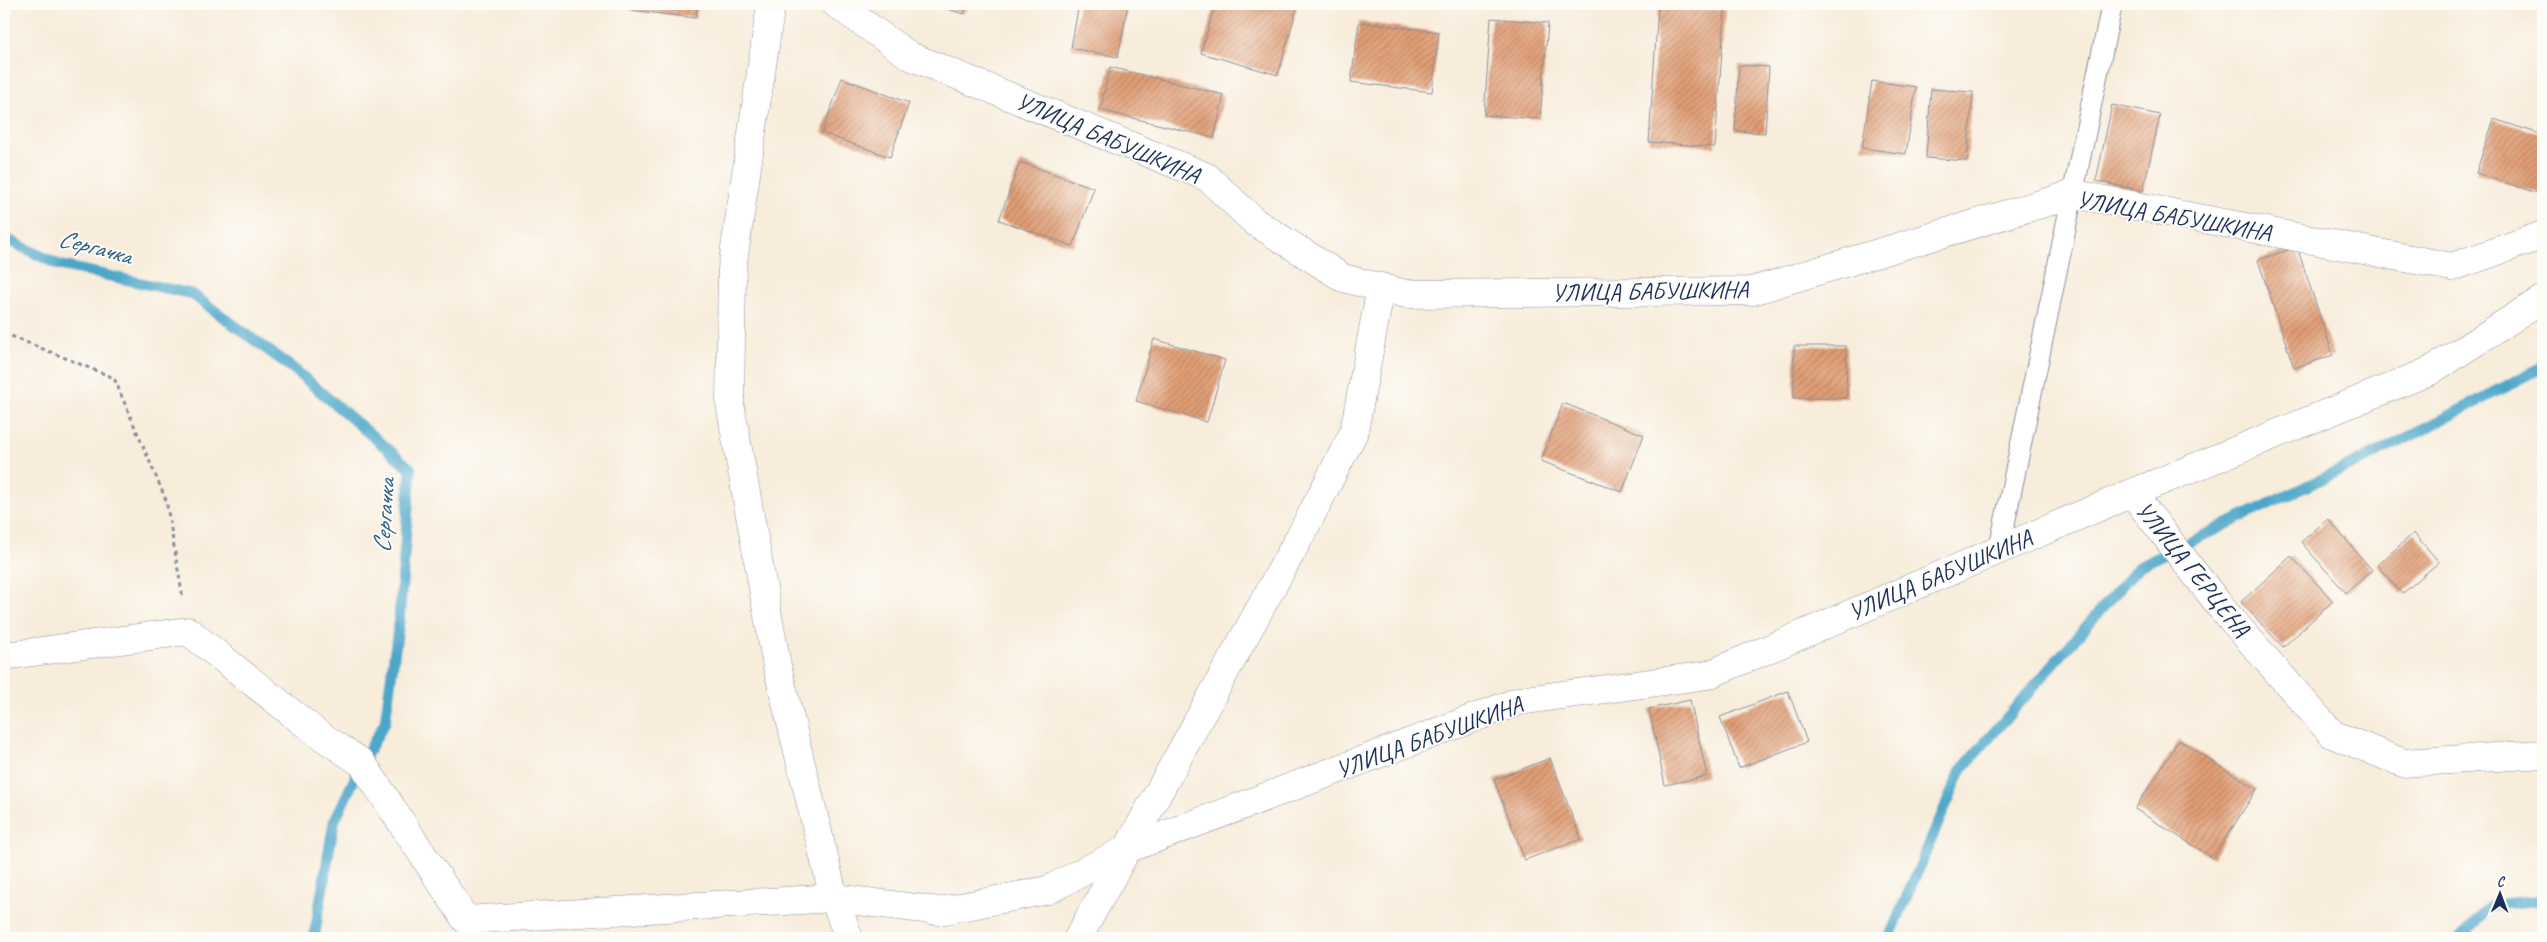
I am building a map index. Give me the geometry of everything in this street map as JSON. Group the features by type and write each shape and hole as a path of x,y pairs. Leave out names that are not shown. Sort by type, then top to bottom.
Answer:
{"street":[{"path":"771,4 732,269 730,404 777,666 834,898 849,938"},
{"name":"УЛИЦА БАБУШКИНА","path":"836,4 910,56 1206,177 1256,222 1343,278 1406,294 1752,291 2074,194 2452,267 2543,236"},
{"path":"1078,938 1304,529 1354,432 1381,287"},
{"name":"УЛИЦА ГЕРЦЕНА","path":"2543,299 2430,371 2132,493 2224,611 2332,734 2404,763 2543,754"},
{"name":"УЛИЦА БАБУШКИНА","path":"188,632 316,733 362,764 466,920 834,898 940,911 1048,890 1125,850 1519,701 1708,675 2132,493"},
{"path":"4,656 188,632"}],"lane":[{"path":"1999,550 2112,4"}],"path":[{"path":"4,334 114,378 166,500 188,632"}],"building":[{"path":"631,4 698,4 696,18 630,10"},
{"path":"930,4 967,4 964,14"},
{"path":"1079,4 1128,4 1118,57 1071,48"},
{"path":"1215,4 1282,4 1297,8 1278,75 1201,53"},
{"path":"1658,6 1725,10 1715,147 1649,142"},
{"path":"1491,18 1548,23 1540,119 1484,115"},
{"path":"1359,22 1439,32 1432,92 1351,82"},
{"path":"1739,65 1769,67 1765,133 1735,131"},
{"path":"1110,67 1224,95 1214,138 1100,110"},
{"path":"842,78 909,103 890,157 822,133"},
{"path":"1872,81 1916,87 1906,154 1862,148"},
{"path":"1931,89 1973,92 1967,161 1926,158"},
{"path":"2112,105 2160,115 2143,191 2096,181"},
{"path":"2494,119 2543,135 2543,195 2476,173"},
{"path":"1020,162 1094,188 1073,246 999,220"},
{"path":"2297,247 2333,355 2294,368 2258,260"},
{"path":"1154,339 1225,360 1207,422 1136,401"},
{"path":"1794,346 1846,346 1847,398 1794,398"},
{"path":"1563,403 1644,435 1622,492 1541,461"},
{"path":"2328,519 2372,570 2346,593 2301,542"},
{"path":"2414,533 2439,562 2402,594 2377,565"},
{"path":"2291,556 2333,601 2283,647 2241,602"},
{"path":"1788,691 1807,742 1739,768 1720,717"},
{"path":"1690,700 1707,776 1665,785 1649,709"},
{"path":"2179,740 2257,789 2213,858 2135,809"},
{"path":"1550,758 1581,839 1525,860 1494,780"}],"waterway":[{"name":"Сергачка","path":"4,238 59,265 192,294 295,370 411,469 399,621 385,722 362,763 334,822 314,938"},
{"path":"1889,938 1961,770 2139,566 2399,442 2543,367"},
{"name":"Сергачка","path":"2460,938 2492,905 2543,900"}]}
